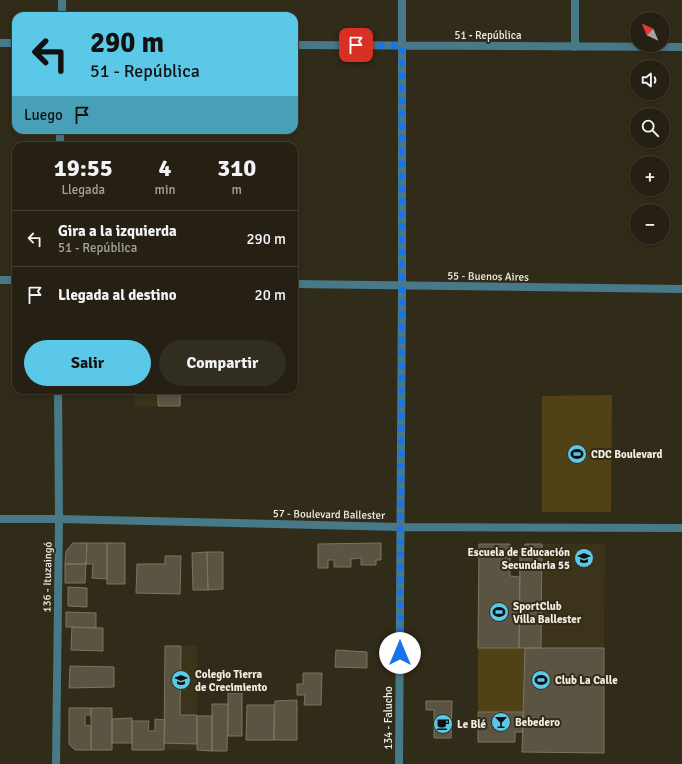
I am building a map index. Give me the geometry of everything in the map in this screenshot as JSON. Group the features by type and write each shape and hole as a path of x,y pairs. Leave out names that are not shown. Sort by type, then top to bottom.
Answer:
{"street":[{"path":"62,0 62,12"},
{"name":"134 - Falucho","path":"399,764 402,0"},
{"path":"575,0 575,47"},
{"path":"0,43 12,43"},
{"name":"51 - República","path":"298,45 682,47"},
{"path":"0,280 12,280"},
{"name":"55 - Buenos Aires","path":"298,284 682,289"},
{"name":"136 - Ituzaingó","path":"56,764 59,519 58,394"},
{"name":"57 - Boulevard Ballester","path":"0,519 400,527 682,528"}],"shaded area":[{"path":"134,394 158,394 158,406 135,406"},
{"name":"CDC Boulevard","path":"612,395 611,512 542,512 542,396"},
{"path":"542,544 605,544 604,648 541,648"},
{"name":"Colegio Tierra de Crecimiento","path":"165,646 197,646 197,750 164,750"},
{"name":"Club La Calle","path":"478,648 604,648 604,753 522,752 523,712 478,712"}],"building":[{"path":"158,394 180,394 180,406 158,406"},
{"path":"73,543 87,543 86,564 65,564 66,551"},
{"path":"87,543 107,543 107,579 92,578 93,564 86,564"},
{"path":"107,543 125,543 125,584 107,584"},
{"path":"381,543 381,560 376,560 376,565 361,565 361,558 351,559 351,567 334,567 334,560 328,560 328,568 318,568 318,544"},
{"name":"SportClub Villa Ballester","path":"479,544 510,544 510,576 520,577 519,648 478,648"},
{"path":"525,544 542,544 541,648 519,648 520,548 525,548"},
{"path":"207,552 208,590 193,590 192,553"},
{"path":"207,552 223,552 223,589 208,590"},
{"path":"165,556 181,556 180,594 136,593 137,564 165,564"},
{"path":"65,564 86,564 85,583 65,583"},
{"path":"68,587 87,588 87,607 68,606"},
{"path":"66,612 96,613 96,628 66,627"},
{"path":"72,627 103,628 103,651 71,650"},
{"path":"165,646 181,646 180,715 197,715 197,744 164,743"},
{"name":"Club La Calle","path":"525,648 604,648 604,753 522,752"},
{"path":"336,650 367,652 367,668 335,667"},
{"path":"70,666 114,667 114,687 69,688"},
{"path":"303,673 322,673 321,705 304,705 305,695 297,695 297,684 303,684"},
{"path":"228,693 242,693 242,736 228,736"},
{"path":"297,700 297,740 274,740 275,701"},
{"name":"Le Blé","path":"426,701 452,701 451,738 434,738 434,710 426,710"},
{"path":"212,704 228,704 227,751 212,751"},
{"path":"247,705 274,705 274,740 246,740"},
{"path":"69,708 91,708 91,715 85,715 85,725 91,726 91,750 75,750 69,744"},
{"path":"91,708 112,708 112,750 91,750"},
{"name":"Bebedero","path":"478,712 523,712 523,732 515,732 515,742 478,742"},
{"path":"197,716 212,716 212,751 197,750"},
{"path":"132,718 132,743 112,743 112,719"},
{"path":"155,719 165,720 164,750 132,750 132,721 149,721 148,731 155,731"}],"place":[{"name":"CDC Boulevard","path":"577,454"},
{"name":"Escuela de Educación Secundaria 55","path":"584,558"},
{"name":"SportClub Villa Ballester","path":"499,612"},
{"name":"Colegio Tierra de Crecimiento","path":"181,680"},
{"name":"Club La Calle","path":"541,680"},
{"name":"Bebedero","path":"501,722"},
{"name":"Le Blé","path":"443,724"}],"route":[{"path":"356,45 402,46 400,653"}]}
